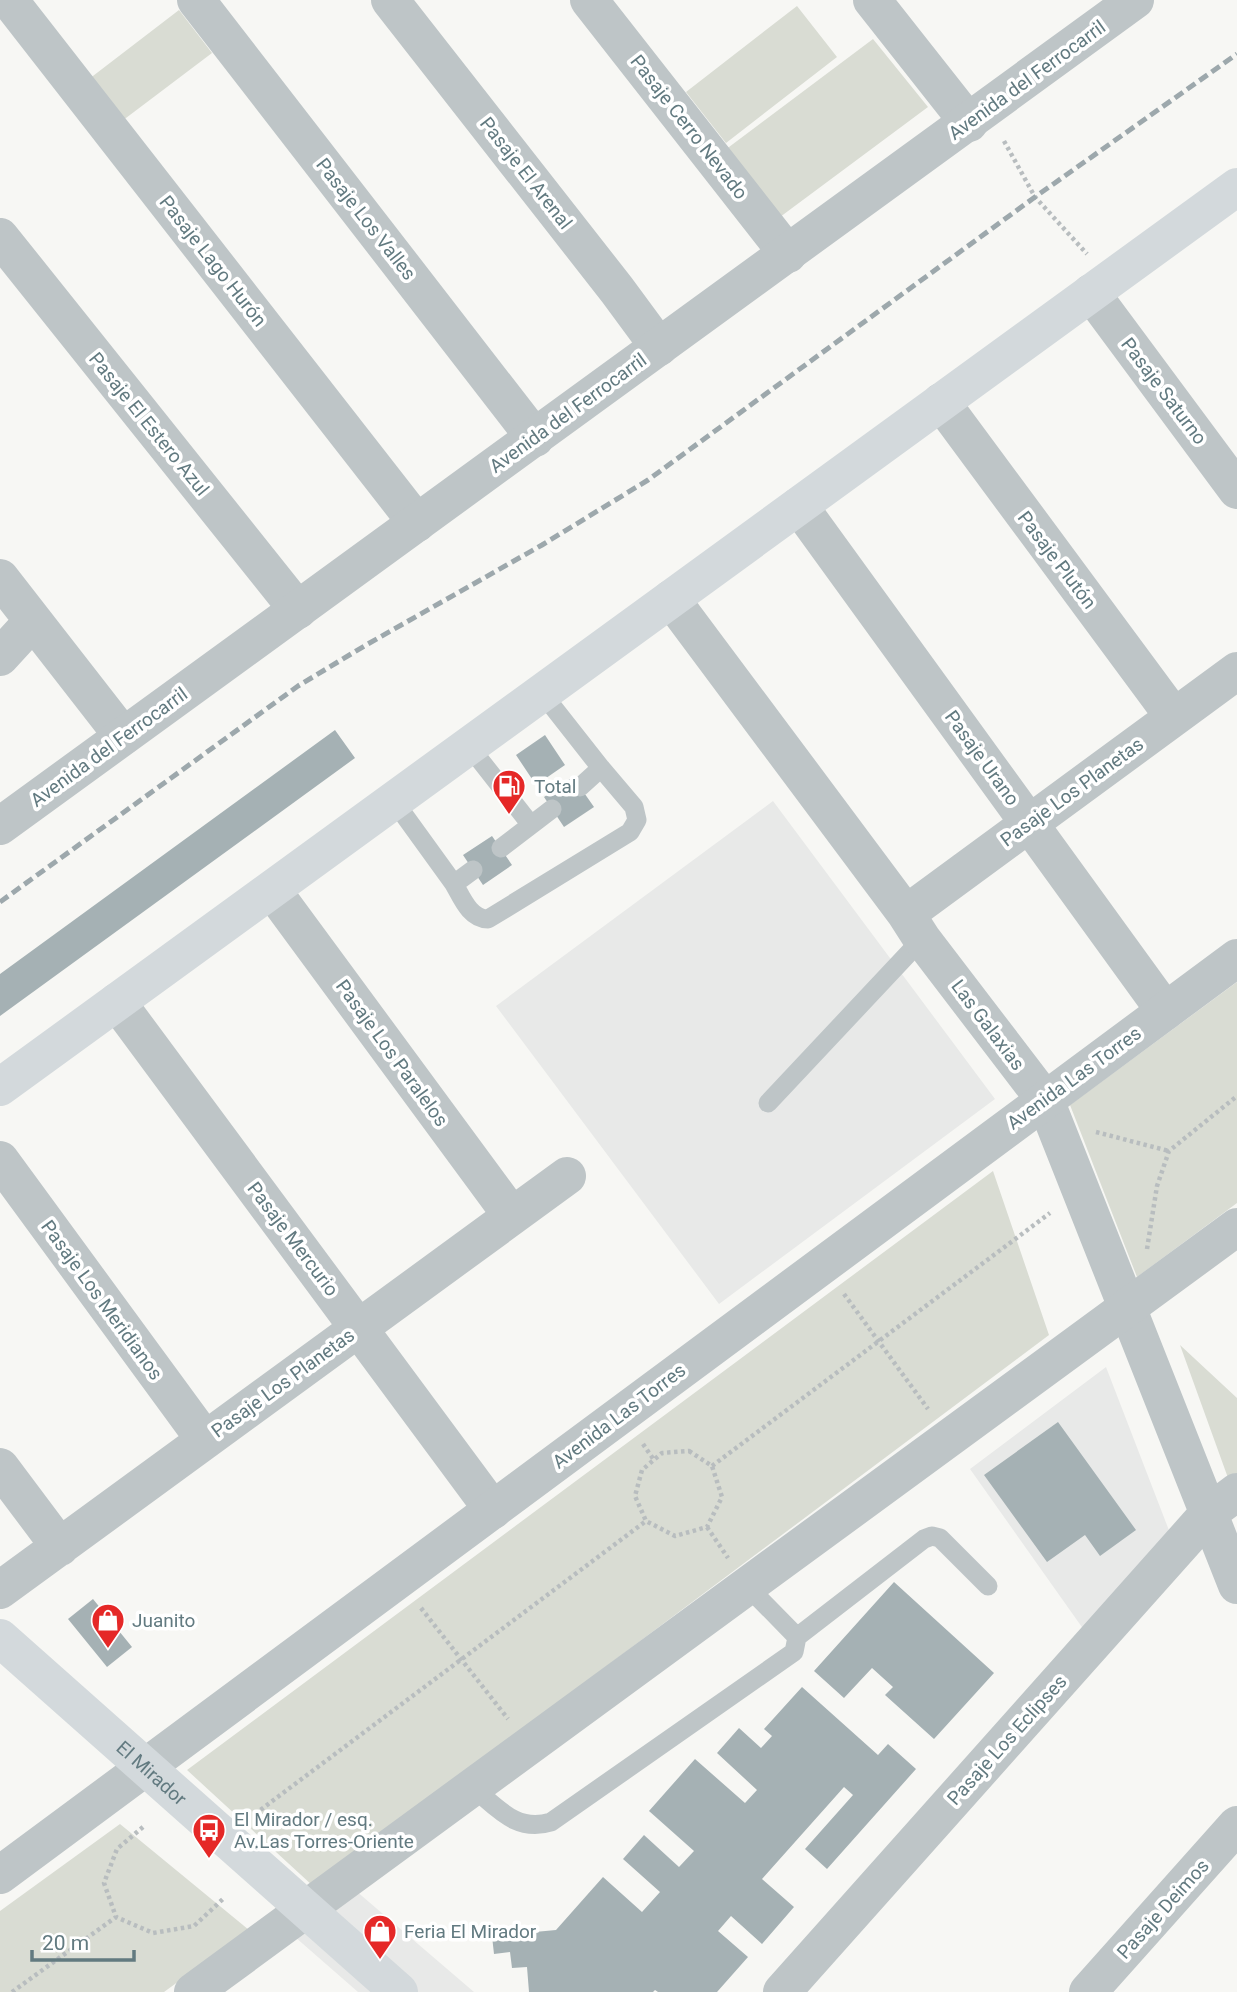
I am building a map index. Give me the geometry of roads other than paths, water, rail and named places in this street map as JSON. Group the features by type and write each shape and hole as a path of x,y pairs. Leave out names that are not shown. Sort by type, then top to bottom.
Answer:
{"main road":[{"path":"0,1087 1237,187"},
{"name":"El Mirador","path":"0,1638 399,1992"}],"street":[{"name":"Pasaje Lago Hurón","path":"9,0 417,523"},
{"name":"Pasaje Los Valles","path":"197,0 535,438"},
{"name":"Pasaje El Arenal","path":"390,0 659,347"},
{"name":"Pasaje Cerro Nevado","path":"589,0 788,254"},
{"name":"Avenida del Ferrocarril","path":"0,826 1135,0"},
{"path":"878,2 980,114"},
{"name":"Pasaje El Estero Azul","path":"0,237 298,610"},
{"name":"Pasaje Saturno","path":"1096,290 1237,489"},
{"name":"Pasaje Plutón","path":"941,402 1174,717"},
{"name":"Pasaje Urano","path":"799,506 1165,1011"},
{"path":"0,578 123,736"},
{"name":"Las Galaxias","path":"670,599 1045,1100 1127,1309 1223,1503 1237,1585"},
{"path":"0,657 33,621"},
{"name":"Pasaje Los Planetas","path":"914,927 1029,824 1237,670"},
{"name":"Pasaje Los Paralelos","path":"272,890 512,1216"},
{"name":"Avenida Las Torres","path":"0,1875 1237,958"},
{"name":"Pasaje Mercurio","path":"117,1002 493,1510"},
{"name":"Pasaje Los Meridianos","path":"0,1160 205,1440"},
{"name":"Pasaje Los Planetas","path":"0,1590 567,1175"},
{"path":"193,1992 1237,1227"},
{"path":"0,1466 60,1547"},
{"name":"Pasaje Los Eclipses","path":"782,1992 1223,1503"},
{"name":"Pasaje Deimos","path":"1088,1992 1237,1825"}],"lane":[{"path":"394,801 472,913 480,919 488,919 630,832 637,820 634,807 542,694"},
{"path":"469,746 531,825"},
{"path":"580,787 601,768"},
{"path":"501,848 552,809"},
{"path":"454,884 473,870"},
{"path":"768,1102 914,927"},
{"path":"472,1787 526,1826 551,1822 794,1652 797,1637 923,1539 932,1536 940,1538 988,1586"},
{"path":"747,1586 797,1637"}],"railway":[{"path":"0,902 298,686 542,545 648,480 1035,197 1237,54"}],"place":[{"name":"Total","path":"509,816"},
{"name":"Juanito","path":"108,1650"},
{"name":"El Mirador / esq. Av.Las Torres-Oriente","path":"209,1860"},
{"name":"Feria El Mirador","path":"380,1961"}]}
